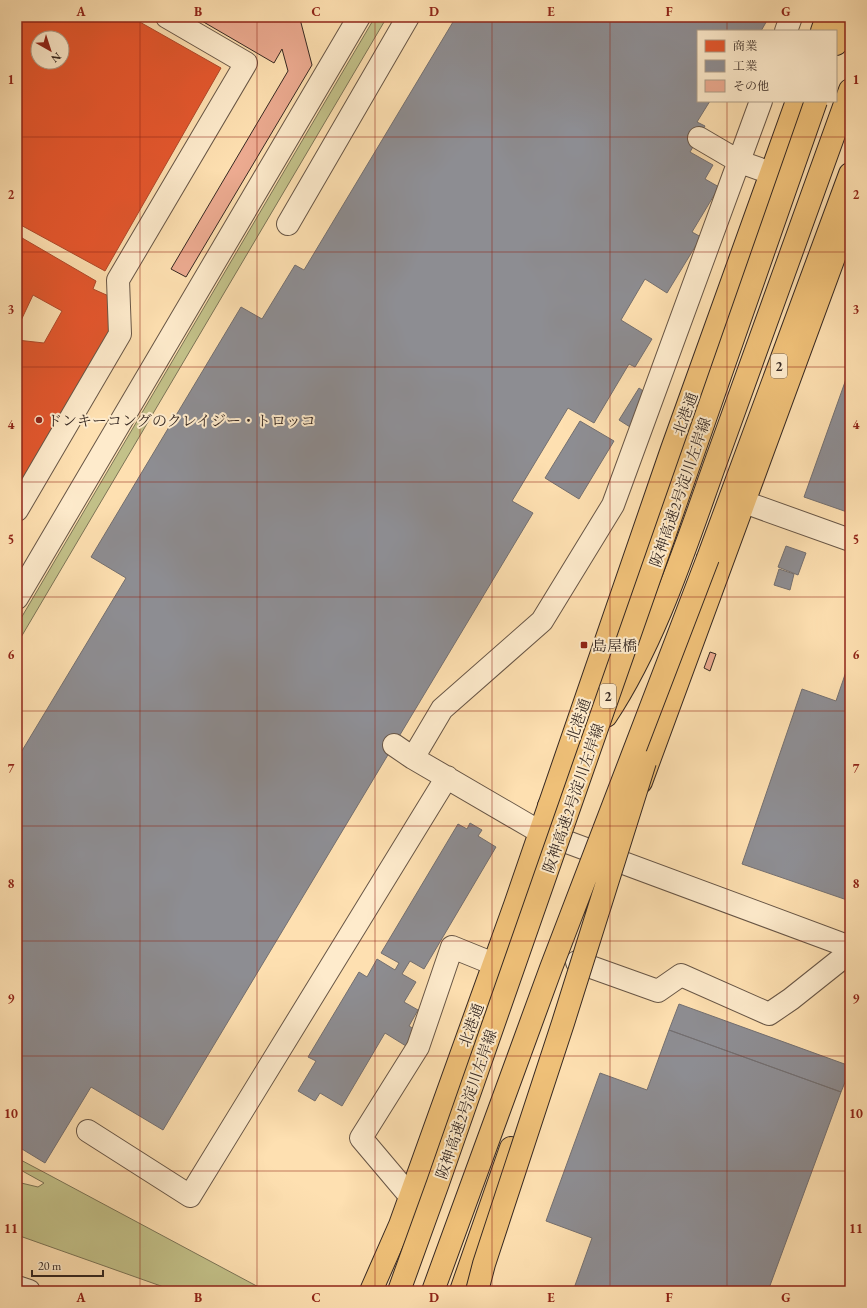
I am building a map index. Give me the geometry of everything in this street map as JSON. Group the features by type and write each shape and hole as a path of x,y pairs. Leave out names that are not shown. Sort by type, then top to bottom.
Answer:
{"main road":[{"path":"822,30 827,17"},
{"path":"837,41 846,17"},
{"path":"548,806 615,703 650,638 682,557 850,90"},
{"name":"北港通","path":"371,1291 400,1225 494,964 672,449 797,102"},
{"name":"阪神高速2号淀川左岸線","path":"399,1291 438,1184 816,102"},
{"name":"阪神高速2号淀川左岸線","path":"433,1291 551,968 708,558 850,174"},
{"path":"461,1291 613,859 850,214"},
{"name":"2","path":"477,1291 484,1264 563,1023 708,558"}],"street":[{"path":"17,510 120,334 118,280 246,63 167,17"},
{"path":"17,598 359,17"},
{"path":"288,224 408,17"},
{"path":"786,30 791,17"},
{"path":"413,758 442,709 542,621 613,505 740,162 761,102"},
{"path":"699,138 740,162 771,173"},
{"path":"744,502 850,540"},
{"path":"394,745 413,758 540,832 850,947"},
{"path":"88,1131 190,1196 447,777"},
{"path":"410,1196 361,1138 418,1047 452,947 494,964"},
{"path":"577,962 658,991 680,975 769,1014 791,999 850,952"},
{"path":"17,1287 29,1291"}],"shaded area":[{"path":"375,17 387,17 17,644 17,625"},
{"path":"17,1158 266,1291 175,1291 17,1235 17,1182 38,1187 44,1183 17,1168"}],"building: 商業":[{"path":"17,17 131,17 221,68 105,271 17,223"},
{"name":"ドンキーコングのクレイジー・トロッコ","path":"17,235 96,281 93,289 111,297 115,329 17,497 17,340 44,343 62,311 33,295 17,329"}],"building: 工業":[{"path":"456,17 769,17 762,30 697,30 697,102 709,102 697,122 705,126 690,152 713,165 705,179 719,187 692,232 701,237 667,293 645,279 621,320 652,339 635,367 629,364 594,423 568,408 512,501 533,513 163,1130 91,1087 45,1163 17,1146 17,759 126,578 91,557 241,307 262,319 295,265 304,270"},
{"path":"850,368 850,513 804,497"},
{"path":"639,388 649,395 630,427 619,420"},
{"path":"580,421 614,441 579,499 545,478"},
{"path":"786,546 806,553 798,575 778,567"},
{"path":"779,569 794,574 790,590 774,585"},
{"path":"850,660 850,901 742,864 802,689 836,701"},
{"path":"470,823 482,830 478,836 496,847 424,969 410,961 402,974 416,982 404,1002 418,1010 409,1026 415,1030 406,1046 385,1033 342,1106 320,1093 315,1101 298,1091 316,1061 308,1057 359,972 367,977 377,959 395,970 399,963 381,953 458,824 467,829"},
{"path":"679,1004 850,1066 850,1070 841,1092 669,1030"},
{"path":"669,1030 841,1092 768,1291 573,1291 592,1238 546,1221 600,1073 647,1090"}],"building: その他":[{"path":"195,17 301,17 300,19 312,65 186,277 171,269 288,71 282,49 274,63"},
{"path":"710,652 716,654 710,671 704,668"}],"place":[{"name":"ドンキーコングのクレイジー・トロッコ","path":"39,420"},
{"name":"島屋橋","path":"584,645"}]}
